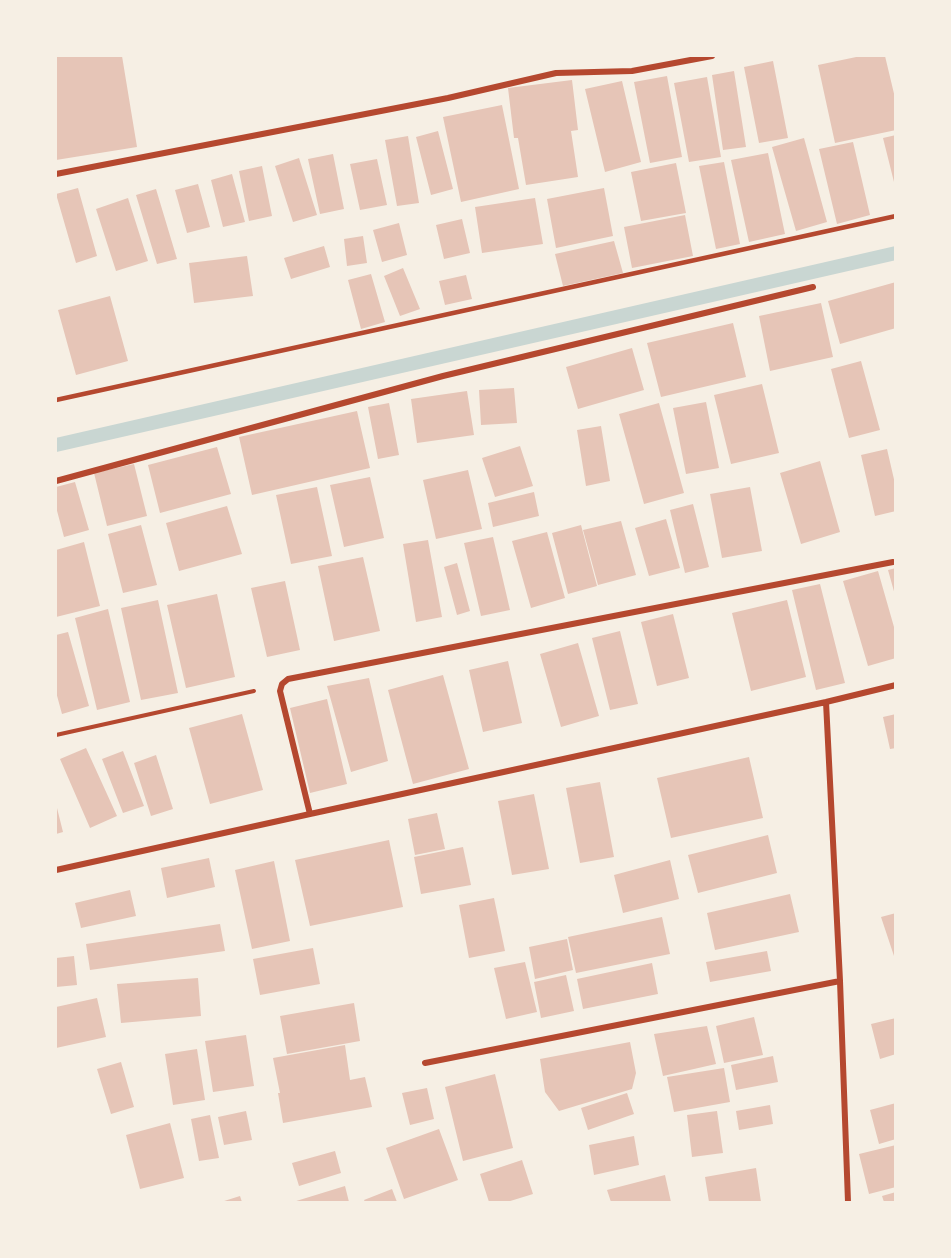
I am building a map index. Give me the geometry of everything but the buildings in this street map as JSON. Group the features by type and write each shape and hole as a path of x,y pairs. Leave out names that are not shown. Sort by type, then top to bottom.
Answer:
{"street":[{"path":"56,174 448,98 556,73 632,71 711,56"},
{"path":"56,481 443,376 813,287"},
{"path":"310,814 280,691 282,684 288,679 893,562"},
{"path":"56,870 896,685"},
{"path":"826,702 848,1203"},
{"path":"425,1063 840,981"}],"lane":[{"path":"56,400 896,216"}],"path":[{"path":"56,735 282,684"}],"waterway":[{"path":"56,445 896,253"}]}
